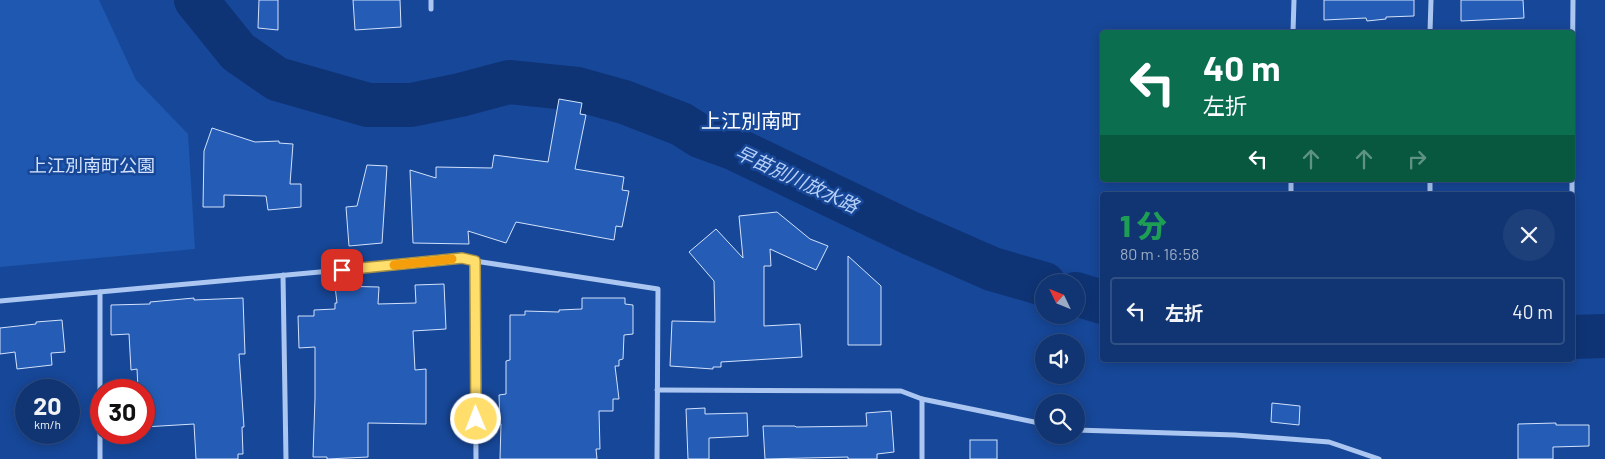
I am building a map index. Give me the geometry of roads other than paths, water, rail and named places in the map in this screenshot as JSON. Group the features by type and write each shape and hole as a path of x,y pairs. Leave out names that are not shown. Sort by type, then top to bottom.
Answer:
{"street":[{"path":"431,0 431,9"},
{"path":"1293,30 1294,0"},
{"path":"1430,0 1430,30"},
{"path":"1573,0 1573,30"},
{"path":"0,301 462,258 658,289 657,459"},
{"path":"475,261 476,459"},
{"path":"282,275 286,459"},
{"path":"100,292 100,459"},
{"path":"657,390 901,392 922,399 1035,422"},
{"path":"922,399 922,459"},
{"path":"1085,430 1235,435 1328,442 1379,459"}],"waterway":[{"name":"早苗別川放水路","path":"196,0 238,52 277,79 368,105 411,105 509,82 577,89 624,102 681,124 700,136 733,148 910,233 992,269 1035,281"},
{"name":"早苗別川放水路","path":"1085,297 1100,301"},
{"name":"早苗別川放水路","path":"1575,337 1605,336"}],"district":[{"name":"上江別南町","path":"751,121"}],"park label":[{"name":"上江別南町公園","path":"92,166"}]}
